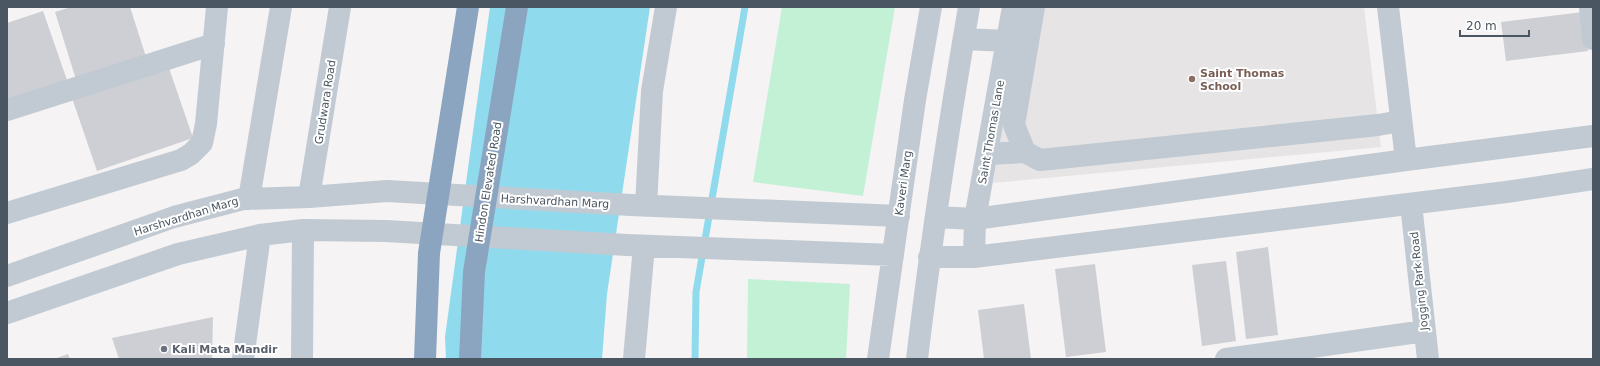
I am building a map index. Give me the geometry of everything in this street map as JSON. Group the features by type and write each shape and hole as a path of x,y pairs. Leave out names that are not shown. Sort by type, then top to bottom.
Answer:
{"highway":[{"path":"425,359 429,253 468,7"},
{"name":"Hindon Elevated Road","path":"470,359 474,272 517,7"}],"street":[{"path":"7,213 181,160 191,154 202,143 206,124 217,7"},
{"path":"249,199 281,7"},
{"name":"Grudwara Road","path":"309,197 340,7"},
{"path":"638,206 652,92 666,7"},
{"name":"Kaveri Marg","path":"878,359 915,100 931,7"},
{"path":"917,359 929,257 951,110 969,7"},
{"name":"Saint Thomas Lane","path":"974,257 975,219 987,154 1015,35 1013,7"},
{"path":"1025,152 1014,125 1015,35 1034,7"},
{"path":"1388,7 1406,160"},
{"path":"1590,7 1593,39"},
{"path":"964,39 1015,35"},
{"path":"7,110 214,44"},
{"path":"987,154 1025,152 1040,160 1070,158 1370,126 1401,121"},
{"path":"936,218 975,219 1593,136"},
{"path":"929,257 974,257 1411,204 1593,179"},
{"name":"Harshvardhan Marg","path":"7,276 174,217 244,199 309,197 387,191 638,206 899,216"},
{"name":"Jogging Park Road","path":"1411,204 1428,359"},
{"path":"7,313 178,254 260,236 303,230 386,231 636,246 893,255"},
{"path":"302,359 303,230"},
{"path":"243,359 260,236"},
{"path":"634,359 636,246"},
{"path":"1226,359 1425,331"}],"shaded area":[{"name":"Saint Thomas School","path":"1023,7 1364,7 1381,147 993,183"}],"green space":[{"path":"782,7 895,7 863,196 753,182"},
{"path":"748,279 850,284 846,359 747,359"}],"water":[{"path":"490,7 650,7 607,294 602,359 446,359 445,337"}],"building":[{"path":"71,7 130,7 148,63 78,86 55,12"},
{"path":"43,11 68,83 7,104 7,23"},
{"path":"1583,12 1588,51 1506,61 1501,22"},
{"path":"168,65 193,138 97,171 72,98"},
{"path":"1268,247 1278,335 1246,339 1236,252"},
{"path":"1226,261 1236,341 1202,346 1192,265"},
{"path":"1095,264 1106,352 1066,357 1055,269"},
{"path":"1024,304 1031,359 984,359 978,310"},
{"name":"Kali Mata Mandir","path":"213,317 212,359 119,359 112,338"},
{"path":"68,354 70,359 54,359"}],"waterway":[{"path":"695,359 696,292 745,7"}],"place":[{"name":"Saint Thomas School","path":"1192,79"},
{"name":"Kali Mata Mandir","path":"164,349"}]}
